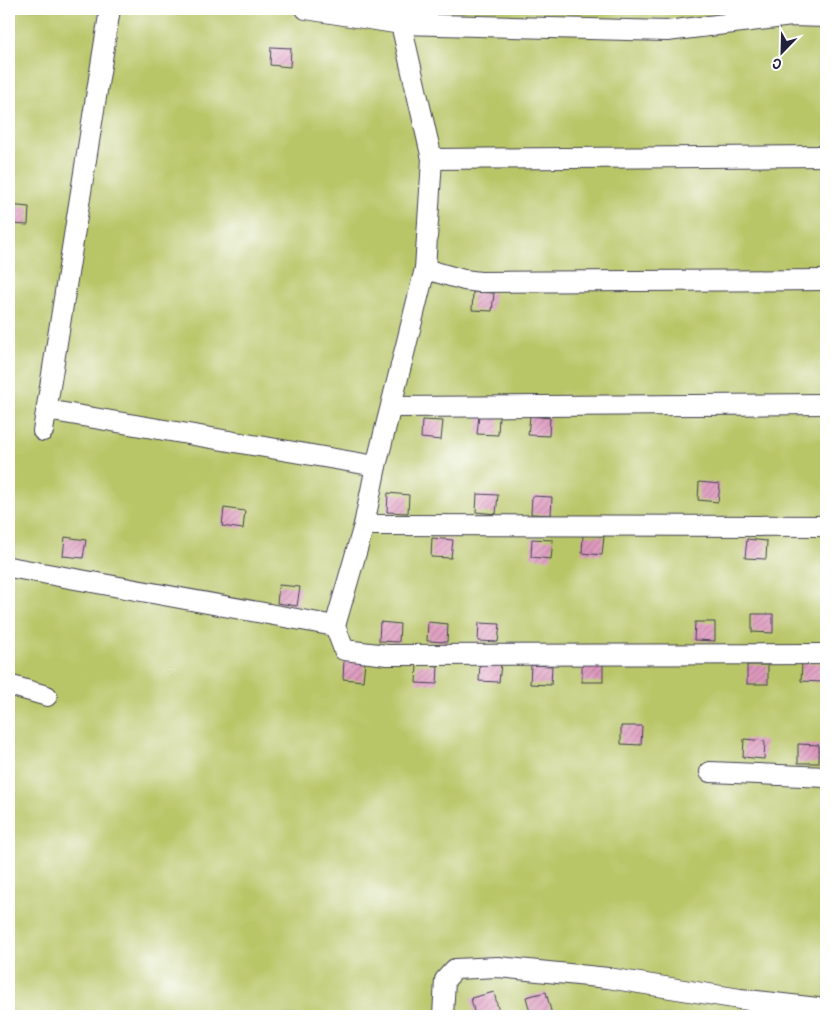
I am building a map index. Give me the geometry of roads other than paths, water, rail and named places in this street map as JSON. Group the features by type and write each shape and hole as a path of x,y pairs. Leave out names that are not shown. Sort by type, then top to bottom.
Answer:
{"street":[{"path":"43,431 110,9"},
{"path":"306,9 401,24 667,31 792,16 826,17"},
{"path":"401,24 432,159 425,269 376,466 364,525 335,626 344,650 379,654 826,654"},
{"path":"432,159 826,156"},
{"path":"425,269 464,280 480,282 826,280"},
{"path":"392,407 826,404"},
{"path":"47,410 376,466"},
{"path":"364,525 826,526"},
{"path":"9,567 335,626"},
{"path":"9,685 47,696"},
{"path":"710,772 826,777"},
{"path":"442,1016 445,980 455,969 498,967 608,978 740,999 826,1009"}]}
